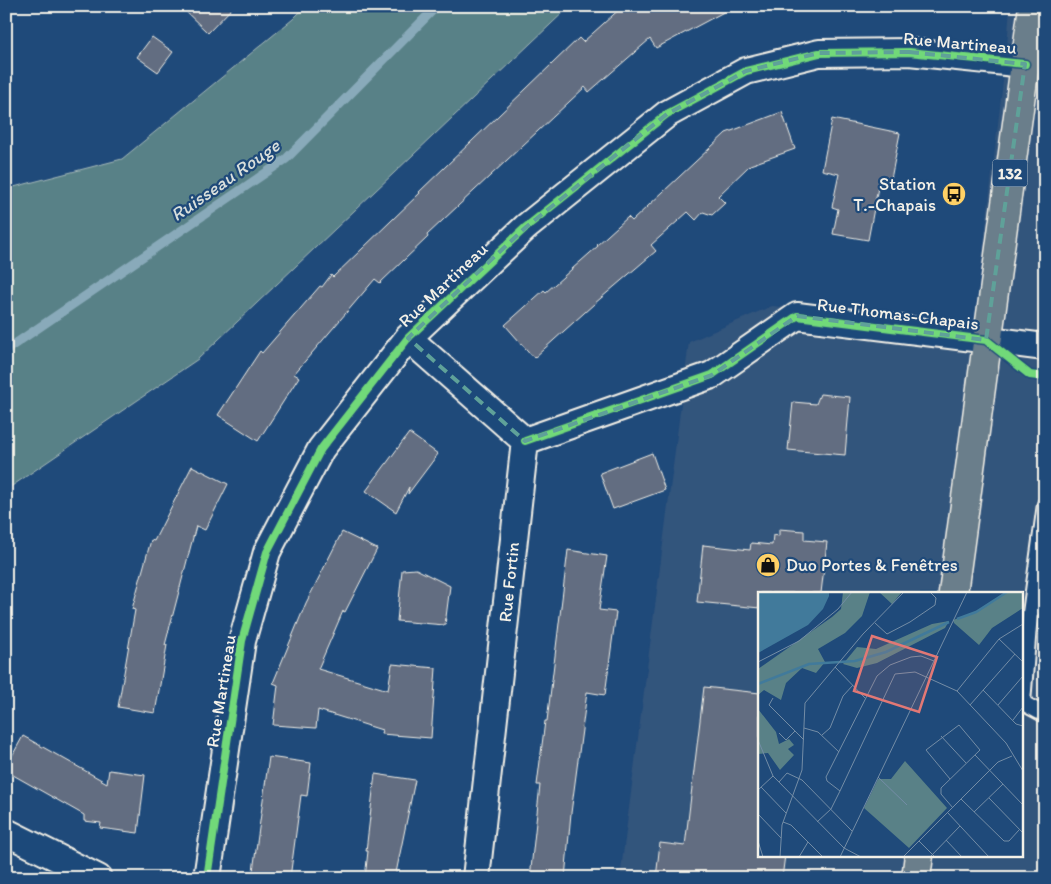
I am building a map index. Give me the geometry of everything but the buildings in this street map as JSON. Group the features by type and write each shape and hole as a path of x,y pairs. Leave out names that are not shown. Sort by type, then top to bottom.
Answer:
{"main road":[{"name":"132","path":"953,592 1032,6"},
{"path":"916,878 919,856"}],"street":[{"name":"Rue Martineau","path":"207,878 242,641 267,552 321,449 408,338 526,227 667,114 746,72 819,54 909,52 1025,64"},
{"name":"Rue Thomas-Chapais","path":"525,441 712,375 797,316 1045,347"},
{"path":"408,338 525,441"},
{"name":"Rue Fortin","path":"476,878 525,441"},
{"path":"6,832 98,878"}],"lane":[{"path":"1024,673 1026,612 1045,504"},
{"path":"1026,612 1045,595"},
{"path":"1024,704 1045,715"}],"highlighted area":[{"path":"909,52 1025,64 986,340 797,316 712,375 525,441 408,338 526,227 667,114 746,71 819,53"}],"shaded area":[{"path":"1010,6 1045,6 1045,878 620,878 689,342 772,306 974,327 1007,48"}],"green space":[{"path":"306,6 570,6 198,359 6,490 6,189 122,159 293,19"}],"waterway":[{"name":"Ruisseau Rouge","path":"6,350 286,159 437,6"}],"cycle path":[{"path":"207,878 242,641 267,552 321,449 408,338 526,227 667,114 746,71 819,53 909,52 1025,64"},
{"path":"525,441 712,375 797,316 986,340 1030,375 1045,377"}],"place":[{"name":"Station T.-Chapais","path":"954,194"},
{"name":"Duo Portes & Fenêtres","path":"768,565"}]}
